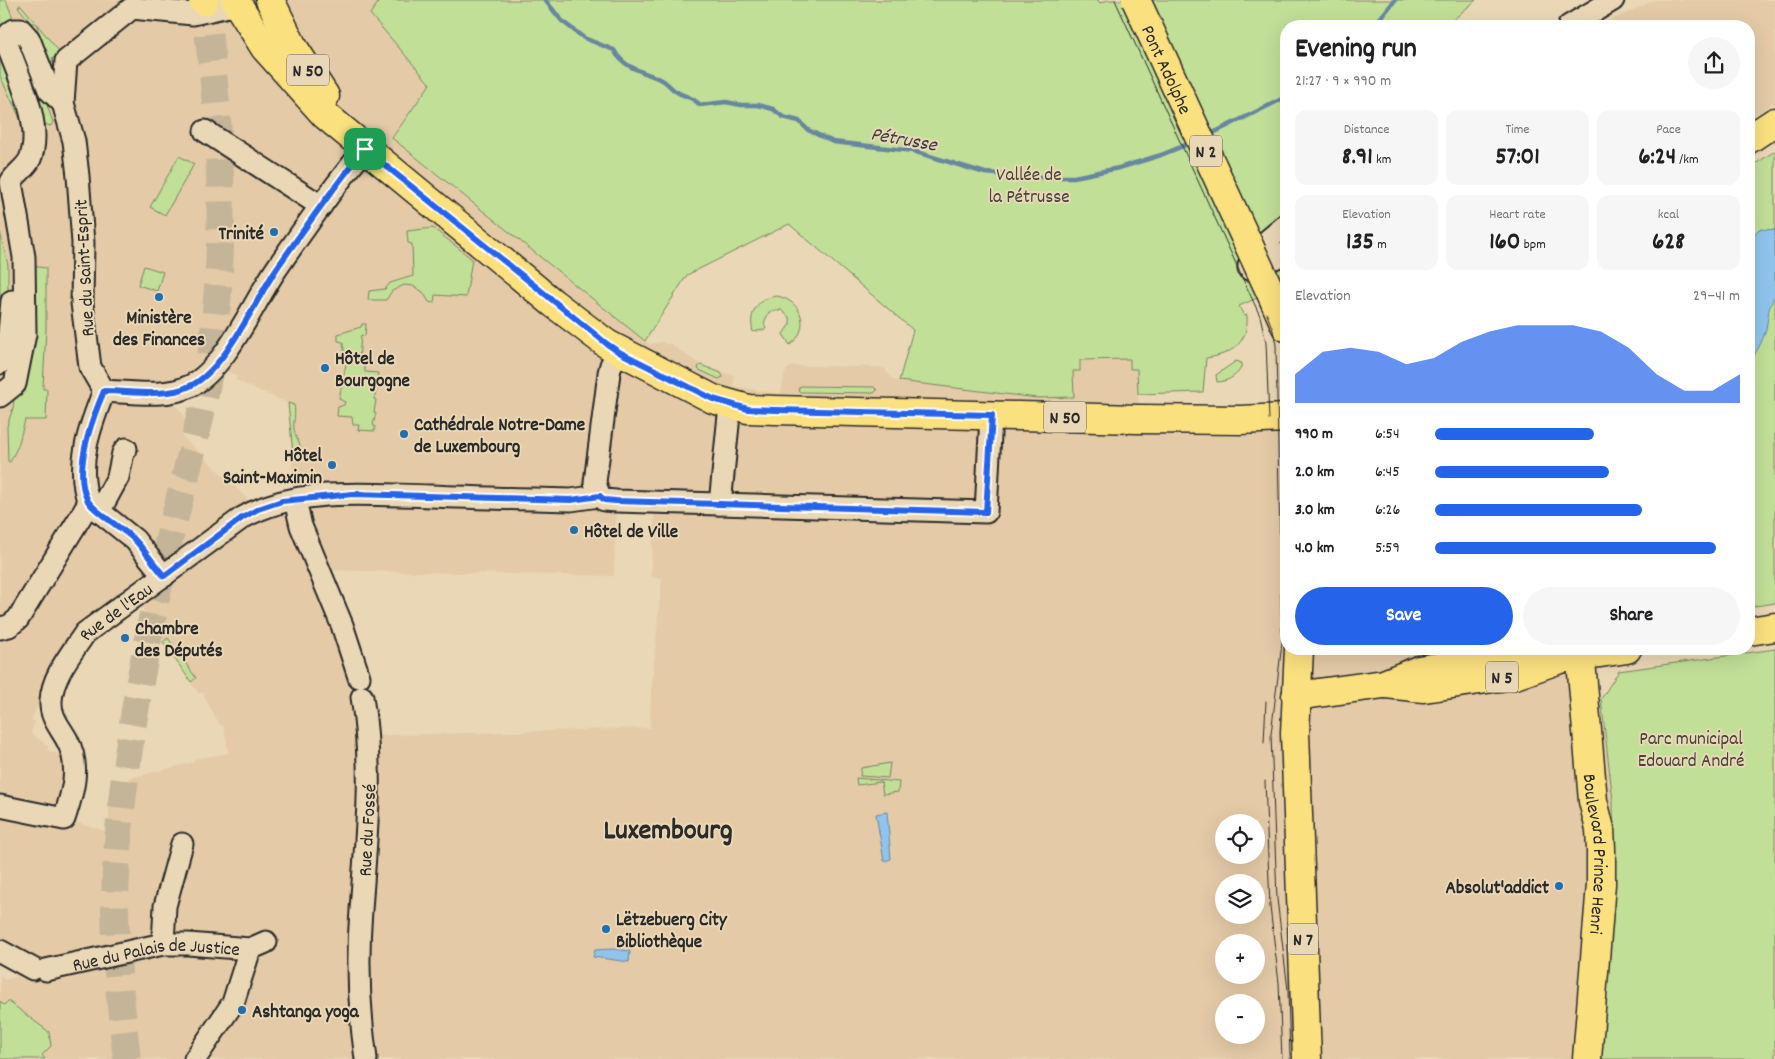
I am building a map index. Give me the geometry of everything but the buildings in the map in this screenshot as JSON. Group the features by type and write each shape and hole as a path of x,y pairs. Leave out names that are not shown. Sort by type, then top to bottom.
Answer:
{"main road":[{"name":"Pont Adolphe","path":"1136,0 1280,313"},
{"name":"N 50","path":"236,2 254,33 280,32 364,147 554,303 619,352 706,396 730,405 775,410 1231,420 1280,418"},
{"path":"1755,135 1775,122"},
{"path":"1755,630 1775,627"},
{"name":"N 7","path":"1299,655 1295,734 1306,1059"},
{"name":"N 5","path":"1296,696 1384,684 1419,670 1440,676 1512,655"},
{"name":"Boulevard Prince Henri","path":"1573,655 1593,801 1600,829 1601,849 1601,894 1587,1059"}],"street":[{"path":"1579,20 1613,0"},
{"name":"Rue du Saint-Esprit","path":"104,391 90,367 82,303 82,235 75,150 62,103 66,61 132,8 193,14 236,2"},
{"path":"0,396 15,384 25,334 24,256 11,182 29,160 34,147 35,131 7,44 9,34 14,30 21,30 29,38 49,90 62,103"},
{"path":"205,131 321,206"},
{"path":"164,576 135,540 94,507 83,490 82,475 89,427 104,391 157,392 178,390 200,381 217,366 263,290 364,147"},
{"path":"0,200 7,226 13,264 11,323 8,343 0,363"},
{"path":"1280,230 1254,252 1248,269 1280,256"},
{"path":"619,352 610,365 595,482 600,496 604,500 986,512 992,415"},
{"path":"720,504 730,405"},
{"path":"0,628 9,626 18,619 94,507 118,477 123,453 126,449"},
{"name":"Rue de l'Eau","path":"0,806 64,819 74,789 73,755 52,713 51,701 54,684 62,668 86,633 258,509 295,500 353,494 571,500 600,496"},
{"name":"Rue du Fossé","path":"295,500 301,526 342,625 360,687 368,745 368,830 361,911 359,964 366,1059"},
{"path":"163,944 165,906 182,844"},
{"name":"Rue du Palais de Justice","path":"0,951 40,970 163,944 258,946 233,1003 195,1059"}],"shaded area":[{"path":"0,0 380,0 370,14 430,84 392,138 650,344 662,342 668,345 669,343 701,365 734,376 733,386 781,394 787,369 793,366 879,367 885,369 891,378 896,381 1037,398 1074,397 1073,371 1080,360 1130,359 1137,369 1139,434 1233,437 1280,433 1280,655 1594,655 1613,801 1614,885 1601,1059 45,1059 42,1055 49,1032 8,1001 5,1005 0,1001 0,974 4,980 16,977 0,951 0,350 8,265 0,232","holes":["217,366 237,376 235,380 288,403 295,500 258,509 182,436 185,433 186,423 183,414 176,406 166,402","616,502 655,502 651,577 662,578 651,694 650,728 368,736 354,660 321,570 614,576","139,603 199,694 201,692 205,694 204,696 220,725 223,725 229,753 194,759 194,762 130,778 114,786 119,802 109,806 109,832 64,819 66,757 47,750 49,747 31,733 35,722 31,720 41,698 85,633"]},
{"path":"1655,0 1775,0 1775,102 1755,115 1755,20 1612,20"}],"green space":[{"path":"0,0 6,0 13,18 1,26 0,33"},
{"name":"Vallée de la Pétrusse","path":"380,0 1098,0 1100,3 1108,0 1476,0 1453,20 1280,20 1280,288 1239,306 1244,316 1247,315 1245,333 1237,346 1223,354 1206,358 1203,392 1138,394 1137,369 1130,369 1130,359 1080,360 1080,371 1073,371 1074,397 1037,398 899,381 913,330 789,224 687,275 645,341 392,138 430,84 370,14"},
{"path":"21,5 36,23 31,23 18,7"},
{"path":"36,23 59,53 52,59 58,79 57,88 40,43"},
{"path":"0,33 25,129 0,76"},
{"path":"13,37 23,39 53,122 51,126 44,124"},
{"path":"1775,151 1775,603 1755,606 1755,164"},
{"path":"179,156 194,164 165,215 150,207"},
{"path":"433,228 472,259 466,297 435,295 434,303 429,302 423,292 413,286 404,285 392,291 386,300 368,300 369,291 385,289 390,283 413,276 412,244 408,243 407,231"},
{"path":"0,232 8,265 8,292 0,350"},
{"path":"30,266 46,268 46,329 43,389 47,389 46,420 25,420 18,446 10,462 8,461 7,426 13,408"},
{"path":"144,266 163,272 157,291 138,285"},
{"path":"777,296 793,304 801,316 802,324 797,339 790,345 783,334 790,324 790,318 781,310 769,312 764,323 766,329 753,332 753,313 759,303 770,297"},
{"path":"362,324 366,324 365,336 361,335 359,360 364,360 365,372 378,373 374,399 376,400 374,412 376,413 373,425 375,426 375,431 358,430 359,425 353,425 352,417 337,416 338,407 344,405 345,402 339,399 346,364 343,342 338,341 338,334 361,327"},
{"path":"1236,361 1242,363 1237,374 1229,379 1217,382 1216,375"},
{"path":"701,365 721,373 723,377 719,379 699,370 698,367"},
{"path":"800,386 874,387 877,390 874,393 801,392 798,390"},
{"path":"288,403 294,405 294,429 301,452 293,453"},
{"path":"168,638 196,678 191,682 163,642"},
{"name":"Parc municipal Edouard André","path":"1775,649 1775,1059 1601,1059 1614,885 1613,801 1601,699 1619,671 1732,655 1755,655 1755,652"},
{"path":"890,763 888,778 860,776 861,768"},
{"path":"856,778 899,782 898,792 883,794 881,782 857,785"},
{"path":"0,1001 4,1005 8,1001 49,1032 51,1046 42,1055 45,1059 0,1059"}],"water":[{"path":"1759,229 1775,230 1775,295 1769,309 1766,330 1755,354 1755,233"},
{"path":"887,812 891,859 884,861 876,814"},
{"path":"613,949 630,951 629,962 593,957 595,950"}],"waterway":[{"name":"Pétrusse","path":"545,0 562,21 584,38 614,50 623,61 635,69 662,80 675,91 700,105 726,102 741,105 758,105 773,109 783,117 799,121 808,130 833,142 913,151 985,173 1032,177 1074,177 1119,168 1161,155 1193,142"},
{"name":"Pétrusse","path":"1379,20 1395,0"},
{"name":"Pétrusse","path":"1209,135 1280,100"}],"tunnel":[{"path":"127,1059 115,923 120,821 137,697 167,546 196,434 208,378 217,305 221,218 220,175 215,88 204,1"}],"tram line":[{"path":"1115,0 1260,316 1266,342 1269,419"},
{"path":"1123,0 1273,330 1276,345 1280,544"},
{"path":"1281,655 1271,734 1277,899 1288,990 1290,1059"},
{"path":"1264,743 1266,701"},
{"path":"1265,781 1270,907 1279,983 1282,1059"}],"place":[{"name":"Trinité","path":"274,232"},
{"name":"Ministère des Finances","path":"159,297"},
{"name":"Hôtel de Bourgogne","path":"325,368"},
{"name":"Cathédrale Notre-Dame de Luxembourg","path":"404,434"},
{"name":"Hôtel Saint-Maximin","path":"332,465"},
{"name":"Hôtel de Ville","path":"574,530"},
{"name":"Chambre des Députés","path":"125,638"},
{"name":"Absolut'addict","path":"1559,886"},
{"name":"Lëtzebuerg City Bibliothèque","path":"606,929"},
{"name":"Ashtanga yoga","path":"242,1010"}],"district":[{"name":"Luxembourg","path":"668,828"}],"route":[{"path":"365,149 607,344 619,352 713,399 748,409 992,415 986,512 616,501 604,500 600,496 571,500 353,494 282,501 258,509 242,518 164,576 135,540 89,503 83,490 82,475 89,427 104,391 157,392 178,390 200,381 217,366 276,269 365,149"}]}
